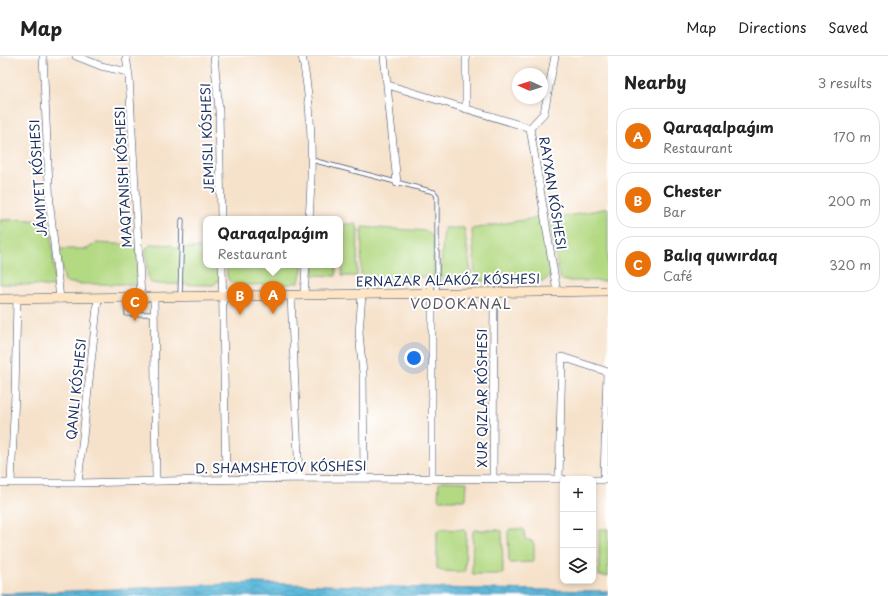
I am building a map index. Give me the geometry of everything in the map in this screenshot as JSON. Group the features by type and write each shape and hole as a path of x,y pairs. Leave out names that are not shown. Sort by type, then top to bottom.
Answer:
{"main road":[{"name":"ERNAZAR ALAKÓZ KÓSHESI","path":"0,299 608,291"}],"street":[{"name":"JÁMIYET KÓSHESI","path":"43,56 50,207 60,299"},
{"path":"76,56 101,66 128,72"},
{"path":"126,56 141,298"},
{"name":"JEMISLI KÓSHESI","path":"214,56 220,111 221,216"},
{"path":"302,56 305,69 311,126 312,160 309,216"},
{"path":"384,56 397,183"},
{"path":"466,56 466,109"},
{"name":"RAYXAN KÓSHESI","path":"555,56 544,113 530,128 557,292"},
{"path":"388,85 530,128"},
{"path":"222,268 226,479"},
{"path":"304,295 306,268"},
{"path":"493,478 494,293"},
{"path":"362,294 359,333 363,373 364,478"},
{"path":"432,478 434,294"},
{"path":"291,296 299,478"},
{"path":"78,483 98,298"},
{"path":"154,298 156,481"},
{"path":"11,482 17,299"},
{"path":"561,476 562,357 608,372 606,480"},
{"name":"D. SHAMSHETOV KÓSHESI","path":"0,482 78,483 299,478 560,479"}],"lane":[{"path":"312,160 434,192 437,196 434,294"},
{"path":"180,297 182,220"},
{"path":"127,298 127,314 154,314"}],"green space":[{"path":"608,208 608,281 562,280 559,276 550,221 552,219"},
{"path":"541,217 551,275 544,281 480,281 475,276 472,229"},
{"path":"0,220 34,220 51,226 55,283 53,287 0,284"},
{"path":"344,224 356,224 358,229 357,276 342,276"},
{"path":"362,227 427,231 434,238 434,277 365,277 361,275"},
{"path":"444,228 464,228 472,279 470,283 449,282 442,279 440,276"},
{"path":"96,243 137,245 138,284 81,284 65,282 59,253 61,249 87,249"},
{"path":"150,245 171,245 176,248 203,248 203,268 220,268 218,281 213,285 156,284 150,282 148,278 146,249"},
{"path":"227,268 302,268 299,282 291,284 237,285 233,284 229,280"},
{"path":"313,268 336,268 336,276 313,275"},
{"path":"441,481 467,482 466,499 439,500 439,483"},
{"path":"441,529 465,530 465,570 463,572 442,571 437,569 437,532"},
{"path":"510,529 524,530 525,539 532,541 534,544 534,562 511,563 509,561 508,531"},
{"path":"599,529 608,529 608,576 599,576"},
{"path":"474,530 502,531 502,574 473,574"}],"water":[{"path":"253,583 608,591 608,596 0,596 0,594"}],"place":[{"name":"Qaraqalpaǵım","path":"273,314"},
{"name":"Chester","path":"240,315"},
{"name":"Balıq quwırdaq","path":"135,321"}],"district":[{"name":"VODOKANAL","path":"461,304"}]}
